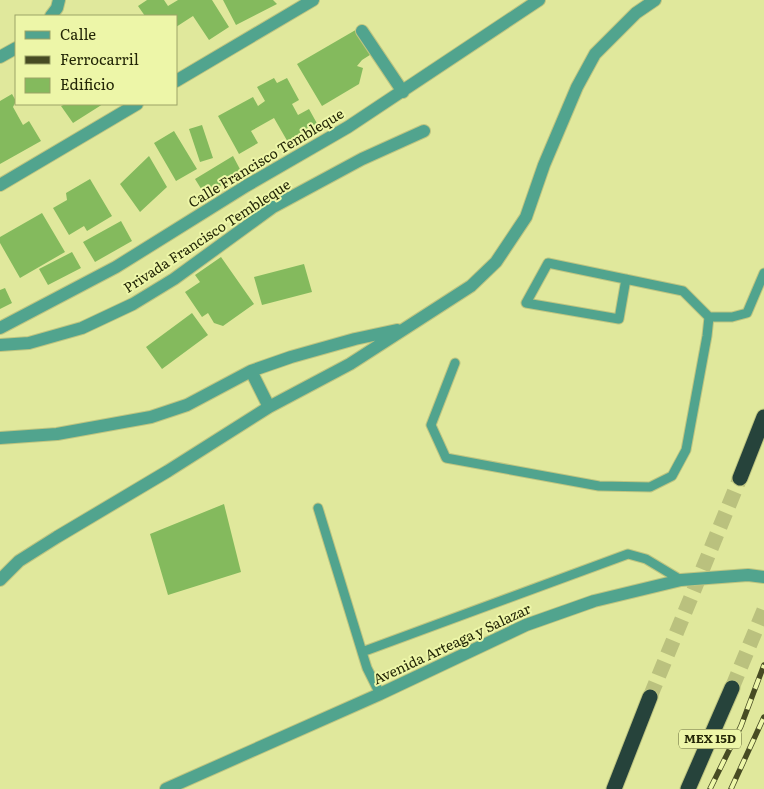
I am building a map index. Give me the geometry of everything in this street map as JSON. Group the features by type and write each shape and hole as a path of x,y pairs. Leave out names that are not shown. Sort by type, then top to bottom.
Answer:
{"highway":[{"path":"740,478 764,416"},
{"name":"MEX 15D","path":"688,789 732,688"},
{"path":"614,789 650,697"}],"street":[{"path":"51,15 57,8 59,0"},
{"path":"178,79 313,0"},
{"name":"Calle Francisco Tembleque","path":"0,328 116,267 246,186 348,127 539,0"},
{"path":"0,580 19,561 168,471 269,406 350,364 471,286 496,262 526,217 544,165 578,87 595,54 636,13 654,0"},
{"path":"362,31 403,92"},
{"path":"0,57 15,49"},
{"path":"0,184 135,105"},
{"name":"Privada Francisco Tembleque","path":"0,345 29,343 82,328 133,304 174,279 273,207 362,159 424,131"},
{"path":"0,438 57,434 151,417 187,405 251,370 291,356 355,339 404,329"},
{"path":"251,370 269,406"},
{"name":"Avenida Arteaga y Salazar","path":"166,789 380,694 526,626 594,601 681,580 748,575 764,577"}],"lane":[{"path":"626,279 619,319 526,303 548,264 626,279 683,291 709,317 732,317 747,313 764,273"},
{"path":"455,363 431,425 446,458 599,486 650,487 672,476 686,450 709,317"},
{"path":"318,508 367,668 380,694"},
{"path":"362,652 628,554 646,559 681,580"}],"building":[{"path":"147,0 164,0 168,6 178,0 212,0 229,27 209,40 193,16 178,26 178,15 144,15 138,6"},
{"path":"223,0 273,0 277,4 236,25"},
{"path":"359,28 373,53 362,60 357,66 363,68 359,84 322,106 297,64"},
{"path":"274,78 277,83 287,78 299,100 292,104 298,115 309,109 319,127 289,144 274,118 251,131 258,143 239,154 218,116 253,97 258,106 265,101 257,87"},
{"path":"12,94 15,99 13,107 23,125 29,121 41,141 0,164 0,101"},
{"path":"64,105 101,105 73,123 61,106"},
{"path":"202,125 213,158 200,162 189,129"},
{"path":"174,131 197,169 176,181 154,143"},
{"path":"149,156 167,187 140,212 120,184"},
{"path":"233,156 242,173 205,195 195,179"},
{"path":"90,179 112,216 87,231 84,226 69,235 53,208 67,200 66,193"},
{"path":"42,213 65,252 20,278 0,243 0,237"},
{"path":"121,221 132,241 95,262 83,242"},
{"path":"72,252 81,268 48,285 39,269"},
{"path":"221,257 254,304 223,326 214,323 208,313 202,317 185,292 200,282 195,275"},
{"path":"304,264 312,292 262,305 254,277"},
{"path":"5,288 12,303 0,309 0,290"},
{"path":"192,313 208,335 162,369 146,347"},
{"path":"224,504 241,572 168,595 150,534"}],"tunnel":[{"path":"650,697 740,478"},
{"path":"732,688 764,610"}],"railway":[{"path":"710,789 741,726 764,665"},
{"path":"731,789 764,717"}]}
